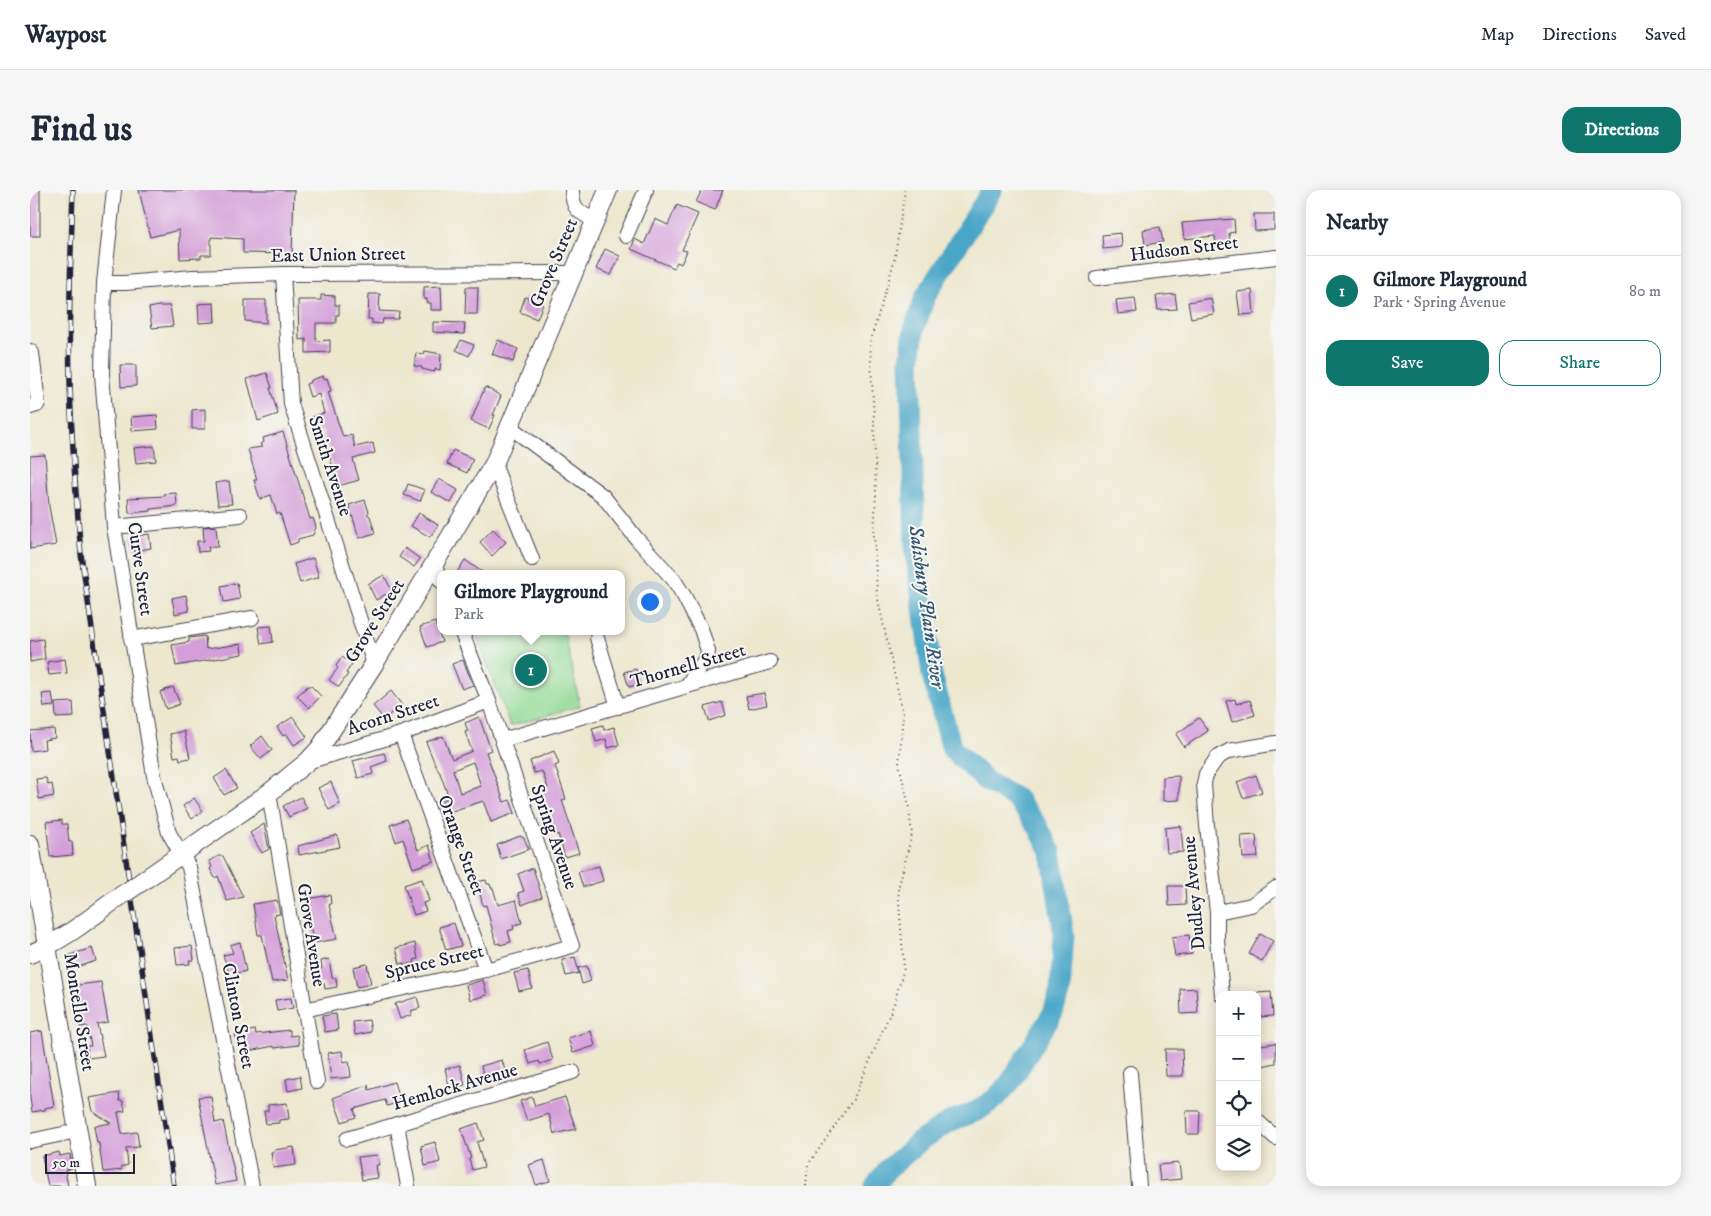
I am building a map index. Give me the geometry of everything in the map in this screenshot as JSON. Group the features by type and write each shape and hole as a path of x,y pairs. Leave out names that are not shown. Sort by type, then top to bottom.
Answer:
{"main road":[{"name":"Grove Street","path":"30,954 64,937 269,793 308,762 320,748 374,664 494,464 572,272 608,190"},
{"name":"Montello Street","path":"30,844 87,1186"}],"street":[{"name":"Curve Street","path":"114,190 104,283 102,374 114,527 154,776 168,833 182,854"},
{"path":"572,190 575,206 581,214 595,220"},
{"path":"626,236 646,190"},
{"name":"Hudson Street","path":"1097,278 1276,257"},
{"name":"East Union Street","path":"104,283 193,277 283,274 572,272"},
{"name":"Smith Avenue","path":"283,274 291,404 374,664"},
{"path":"30,351 32,353 38,402 37,405 30,407"},
{"path":"510,427 603,496 637,539 674,580 701,629 708,651 707,657 687,686"},
{"path":"494,464 532,560"},
{"path":"114,527 240,515"},
{"path":"434,564 437,571"},
{"path":"131,639 252,618"},
{"name":"Spring Avenue","path":"463,635 502,740 572,946"},
{"path":"502,740 618,707 597,638"},
{"name":"Thornell Street","path":"618,707 770,662"},
{"name":"Acorn Street","path":"308,762 401,734 488,701"},
{"name":"Orange Street","path":"401,734 486,970"},
{"name":"Dudley Avenue","path":"1222,991 1217,912 1207,826 1206,774 1217,758 1229,751 1276,743"},
{"name":"Grove Avenue","path":"269,793 317,1082"},
{"name":"Clinton Street","path":"182,854 190,867 252,1186"},
{"path":"1217,912 1251,905 1276,888"},
{"name":"Spruce Street","path":"304,1010 486,970 572,946"},
{"name":"Hemlock Avenue","path":"348,1139 573,1072"},
{"path":"1130,1073 1140,1186"},
{"path":"396,1124 408,1186"},
{"path":"1261,1125 1276,1138"},
{"path":"30,1141 77,1132"}],"path":[{"path":"806,1186 808,1165 854,1098 894,1004 904,968 898,889 912,834 908,802 899,764 903,714 877,595 874,535 876,483 870,343 894,262 905,190"}],"green space":[{"path":"476,635 565,635 580,706 510,726"}],"building":[{"path":"30,190 40,190 40,236 30,236"},
{"path":"139,190 294,190 292,254 243,253 243,239 211,237 211,255 201,255 201,258 180,259 179,230 150,237"},
{"path":"702,190 723,190 715,210 696,202"},
{"path":"677,205 698,214 682,250 687,251 681,264 677,262 674,268 631,249 635,239 644,244 655,219 668,225"},
{"path":"1254,214 1274,214 1274,230 1255,231"},
{"path":"1234,219 1235,232 1229,233 1230,244 1216,245 1215,236 1184,239 1182,223"},
{"path":"1160,227 1163,242 1145,245 1143,230"},
{"path":"1121,233 1122,247 1103,249 1102,235"},
{"path":"605,249 620,256 611,275 596,269"},
{"path":"441,286 442,310 431,310 431,303 427,303 427,299 424,299 424,287"},
{"path":"466,287 478,287 477,314 465,314"},
{"path":"1252,290 1254,314 1240,315 1237,292"},
{"path":"369,294 380,294 379,311 399,312 398,319 383,319 382,324 372,323 372,319 368,319"},
{"path":"1175,294 1177,309 1158,310 1156,296"},
{"path":"321,295 335,296 335,305 339,305 339,315 336,315 336,323 316,323 316,341 330,340 330,352 306,353 306,339 299,340 298,300 321,300"},
{"path":"525,297 543,304 537,319 520,312"},
{"path":"1135,298 1137,312 1118,314 1116,300"},
{"path":"1211,298 1214,314 1191,318 1188,302"},
{"path":"245,300 266,300 266,323 245,321"},
{"path":"214,303 215,322 199,323 198,304"},
{"path":"170,306 173,326 152,328 149,308"},
{"path":"433,322 465,323 464,334 433,332"},
{"path":"461,340 474,345 469,356 456,350"},
{"path":"498,340 518,349 513,362 492,354"},
{"path":"425,351 441,354 440,370 435,369 435,372 414,366 416,353 424,354"},
{"path":"120,365 136,365 136,386 121,387"},
{"path":"267,373 278,414 258,421 247,379"},
{"path":"323,376 324,379 327,378 331,391 328,392 343,437 352,435 355,447 373,443 375,453 353,459 359,480 338,486 323,432 317,432 312,417 324,413 319,394 310,397 306,384"},
{"path":"485,387 501,396 489,429 471,421"},
{"path":"205,409 205,429 192,429 192,410"},
{"path":"157,415 158,429 132,431 131,417"},
{"path":"283,432 310,519 313,518 316,527 313,535 298,539 298,542 290,545 280,513 277,514 271,495 260,499 254,480 257,480 248,449 262,447 260,444 264,442 263,438"},
{"path":"154,446 156,461 136,463 134,448"},
{"path":"453,450 473,459 467,473 447,464"},
{"path":"45,455 49,506 56,545 30,549 30,456"},
{"path":"439,479 458,490 451,503 431,492"},
{"path":"229,481 232,504 218,505 215,483"},
{"path":"408,484 425,490 420,501 404,495"},
{"path":"176,493 177,506 129,513 128,498 165,496 164,494"},
{"path":"365,500 369,512 367,514 370,516 375,533 359,538 349,505"},
{"path":"419,513 438,525 430,537 411,526"},
{"path":"216,526 218,547 208,547 209,551 198,552 197,541 204,541 203,527"},
{"path":"493,529 506,542 492,556 480,542"},
{"path":"149,534 151,548 134,551 132,537"},
{"path":"405,548 420,559 414,567 399,557"},
{"path":"313,558 319,577 300,583 294,564"},
{"path":"465,560 479,570 459,570"},
{"path":"384,575 392,591 376,600 368,584"},
{"path":"237,583 240,599 224,602 221,586"},
{"path":"186,595 189,611 175,614 172,598"},
{"path":"435,622 437,635 440,635 442,642 427,647 420,627"},
{"path":"271,626 273,642 261,644 258,627"},
{"path":"205,636 206,649 241,644 242,654 176,666 172,645 189,642 189,638"},
{"path":"43,639 45,659 30,662 30,641"},
{"path":"342,657 352,664 339,687 329,680 338,668 336,666"},
{"path":"65,659 67,673 49,675 47,662"},
{"path":"463,660 473,685 462,689 452,664"},
{"path":"636,669 640,684 629,687 624,672"},
{"path":"308,686 311,686 321,696 309,708 297,696"},
{"path":"173,687 180,704 166,709 160,692"},
{"path":"391,691 402,705 384,719 373,706"},
{"path":"52,693 54,706 44,707 42,694"},
{"path":"764,693 767,705 749,709 746,696"},
{"path":"1235,699 1236,704 1250,700 1255,715 1232,722 1226,701"},
{"path":"73,702 74,717 56,718 55,703"},
{"path":"722,702 726,715 709,721 705,707"},
{"path":"293,717 307,737 294,745 286,733 283,736 277,727"},
{"path":"479,717 491,750 486,752 504,802 510,800 515,813 491,822 483,801 446,813 442,800 449,798 426,742 443,736 452,759 472,751 465,732 468,731 465,723","holes":["473,762 481,786 460,793 453,770"]},
{"path":"1199,718 1208,731 1184,747 1176,734"},
{"path":"603,725 604,730 614,727 619,745 608,748 606,739 596,742 592,728"},
{"path":"54,729 55,738 44,740 45,749 31,751 30,731"},
{"path":"184,731 190,758 180,760 179,756 174,757 170,734"},
{"path":"262,736 272,750 261,759 250,746"},
{"path":"554,751 559,764 555,766 566,799 562,800 579,853 565,857 558,834 555,835 544,805 542,806 539,797 541,796 539,791 548,788 542,771 534,773 530,761"},
{"path":"384,753 387,761 371,767 373,774 358,778 353,761"},
{"path":"226,770 237,788 224,795 214,778"},
{"path":"1256,775 1262,792 1243,798 1237,782"},
{"path":"1179,776 1179,800 1163,801 1163,777"},
{"path":"46,778 48,785 52,784 54,796 39,799 36,779"},
{"path":"331,782 340,804 329,810 318,788"},
{"path":"301,797 307,808 289,817 283,806"},
{"path":"194,798 203,811 192,819 183,806"},
{"path":"406,819 418,850 429,845 434,861 413,868 403,839 396,842 390,825"},
{"path":"62,820 62,824 67,824 73,855 50,857 46,822"},
{"path":"264,824 269,849 262,853 250,833"},
{"path":"1181,826 1183,852 1167,853 1165,828"},
{"path":"337,835 340,847 299,855 298,846"},
{"path":"1256,835 1258,857 1243,858 1241,836"},
{"path":"520,836 524,838 529,849 501,859 497,845"},
{"path":"223,856 243,897 227,901 218,876 215,878 210,869 212,867 209,861"},
{"path":"599,866 603,881 583,887 578,872"},
{"path":"533,868 542,897 522,905 518,893 524,891 518,874"},
{"path":"422,879 429,901 423,903 426,911 414,915 404,885"},
{"path":"486,880 487,884 490,884 491,888 493,888 498,905 516,900 522,923 513,925 514,929 508,931 511,942 500,945 500,943 496,944 486,905 483,906 477,882"},
{"path":"1168,886 1185,886 1186,905 1169,906"},
{"path":"330,895 331,904 329,905 337,939 313,943 309,916 307,916 305,904 307,904 306,899"},
{"path":"277,900 280,914 274,915 288,980 272,982 262,935 258,935 253,904"},
{"path":"454,923 461,946 446,950 439,927"},
{"path":"1260,934 1273,941 1262,961 1249,954"},
{"path":"1189,935 1192,954 1175,956 1172,937"},
{"path":"240,942 246,971 232,974 229,972 223,955 233,953 230,945"},
{"path":"415,943 418,959 414,960 415,963 400,964 396,948"},
{"path":"192,946 194,960 189,960 190,964 177,965 175,948"},
{"path":"92,948 96,961 74,968 73,965 70,966 67,956"},
{"path":"575,957 579,973 566,976 562,960"},
{"path":"329,959 332,978 336,978 337,987 325,989 324,983 319,984 316,969 322,968 321,961"},
{"path":"367,964 371,984 357,987 353,967"},
{"path":"587,966 591,981 582,984 578,968"},
{"path":"528,970 532,988 519,991 514,973"},
{"path":"483,980 487,995 470,1000 466,985"},
{"path":"101,982 108,1022 97,1024 104,1056 88,1058 87,1046 91,1046 87,1026 80,1027 71,986"},
{"path":"1196,988 1198,1013 1181,1014 1180,989"},
{"path":"1271,992 1273,1016 1261,1017 1261,993"},
{"path":"417,997 420,1008 411,1011 412,1015 400,1019 395,1004"},
{"path":"291,998 293,1008 277,1011 275,1000"},
{"path":"336,1014 338,1030 325,1032 322,1016"},
{"path":"369,1020 371,1032 355,1035 353,1022"},
{"path":"255,1030 256,1034 290,1030 290,1036 297,1035 299,1045 274,1048 274,1046 249,1051 248,1044 237,1045 235,1034"},
{"path":"42,1031 54,1106 32,1112 30,1098 30,1033"},
{"path":"591,1031 595,1046 573,1053 568,1038"},
{"path":"547,1042 553,1060 540,1064 539,1061 530,1064 525,1050"},
{"path":"1276,1043 1276,1063 1262,1066 1261,1045"},
{"path":"1165,1049 1182,1049 1183,1076 1166,1076"},
{"path":"342,1051 343,1062 349,1061 351,1077 331,1079 328,1053"},
{"path":"502,1060 506,1074 485,1080 481,1066"},
{"path":"460,1065 465,1085 450,1089 445,1069"},
{"path":"300,1076 302,1088 288,1091 286,1079"},
{"path":"394,1082 400,1102 387,1106 385,1100 354,1109 356,1117 342,1122 333,1098 368,1085 369,1090"},
{"path":"119,1093 120,1101 123,1101 125,1111 118,1112 122,1134 137,1132 139,1147 126,1148 128,1165 121,1167 122,1170 103,1172 99,1143 97,1143 94,1126 111,1123 92,1111 89,1098"},
{"path":"211,1096 215,1123 223,1121 236,1181 215,1185 198,1097"},
{"path":"532,1097 535,1106 565,1097 576,1129 554,1134 549,1114 527,1121 520,1101"},
{"path":"287,1103 289,1119 279,1120 279,1123 266,1124 264,1111 268,1111 268,1105"},
{"path":"1186,1111 1200,1111 1199,1134 1187,1134"},
{"path":"478,1123 484,1140 477,1142 484,1167 472,1170 469,1159 471,1158 461,1129"},
{"path":"435,1142 440,1162 425,1166 421,1146"},
{"path":"294,1147 296,1165 273,1168 271,1152"},
{"path":"59,1152 60,1156 70,1154 72,1168 65,1170 68,1186 48,1186 42,1156"},
{"path":"377,1155 379,1165 376,1165 378,1178 362,1180 358,1157"},
{"path":"544,1160 550,1181 536,1185 529,1165"},
{"path":"1179,1163 1181,1179 1160,1181 1158,1165"}],"waterway":[{"name":"Salisbury Plain River","path":"875,1186 887,1170 920,1141 951,1121 977,1111 996,1098 1011,1081 1053,1013 1060,990 1064,935 1051,852 1037,825 1017,799 986,781 952,749 932,675 915,548 910,361 914,329 925,297 992,190"}],"railway":[{"path":"73,190 69,356 81,554 174,1186"}],"place":[{"name":"Gilmore Playground","path":"531,670"}]}
